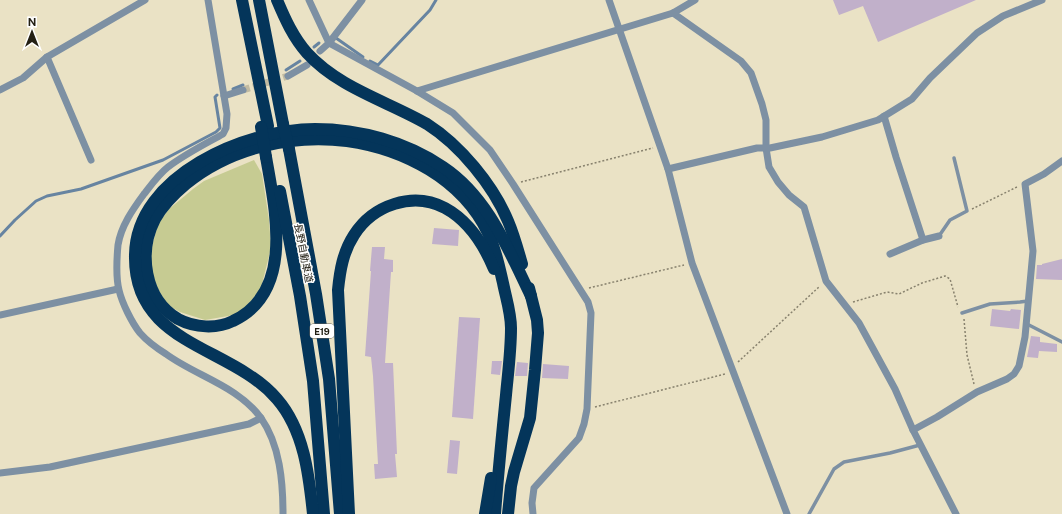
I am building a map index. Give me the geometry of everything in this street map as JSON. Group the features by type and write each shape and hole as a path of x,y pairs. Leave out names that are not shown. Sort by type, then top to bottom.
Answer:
{"highway":[{"name":"長野自動車道","path":"241,0 264,126 300,296 314,381 324,514"},
{"name":"長野自動車道","path":"259,0 316,294 329,379 340,514"},
{"path":"277,0 289,28 307,53 322,67 351,85 428,125 445,138 470,162 493,193 509,222 531,296 537,320 538,333 527,430 511,486 508,514"},
{"path":"313,514 305,457 290,416 278,400 264,385 247,372 226,360 197,347 179,336 152,312 143,297 135,269 134,254 136,241 140,226 148,211 169,185 198,163 217,153 247,141 277,133 315,129 358,133 378,137 413,150 431,159 459,179 471,191 498,229 531,296"},
{"path":"270,155 277,238 274,267 261,297 250,310 229,323 220,326 200,326 179,320 170,313 155,295 147,273 146,256 148,239 156,216 163,206 187,183 220,162 237,154 256,148 278,143 317,139 358,143 394,152 425,167 453,187 466,199 490,236 495,250 509,310 511,330 495,514"},
{"path":"349,514 338,317 338,290 342,260 354,235 362,225 381,209 405,201 425,202 445,208 466,225 483,246 497,274 509,310"},
{"path":"485,514 504,416"}],"street":[{"path":"0,90 23,78 47,57 145,0"},
{"path":"208,0 227,114 226,128 223,134 168,167 144,194 127,219 118,244 118,289 126,310 140,333 166,355 228,390 250,405 261,418 270,436 280,470 283,495 283,514"},
{"path":"308,0 328,43 417,91 453,113 474,132 490,150 513,184 588,302 591,313 587,409 584,424 579,438 534,488 532,502 533,514"},
{"path":"320,51 362,0"},
{"path":"609,0 668,169 692,263 787,514"},
{"path":"417,91 673,13 695,0"},
{"path":"668,169 757,148 766,148 822,137 878,120 912,99 930,78 977,33 1003,16 1042,0"},
{"path":"673,13 741,61 751,73 766,120 766,148 769,167 778,182 789,195 804,207 826,281 858,323 895,388 913,430 956,514"},
{"path":"47,57 91,160"},
{"path":"288,76 307,65"},
{"path":"224,96 243,90"},
{"path":"884,116 923,240"},
{"path":"913,430 977,392 1007,379 1017,370 1021,362 1027,324 1033,251 1025,184 1044,174 1062,160"},
{"path":"890,254 923,240 939,236"},
{"path":"0,315 118,289"},
{"path":"0,473 50,467 249,424 261,418"}],"lane":[{"path":"939,236 950,220 967,211 954,158"},
{"path":"962,313 990,304 1028,301"},
{"path":"1027,324 1062,342"},
{"path":"809,514 834,468 844,462 890,453 920,444"}],"path":[{"path":"513,184 659,146"},
{"path":"967,211 1025,184"},
{"path":"581,290 692,263"},
{"path":"846,306 881,293 887,292 899,294 922,282 945,276 950,279 953,292 966,324 967,355 977,392"},
{"path":"587,409 723,375 826,281"}],"green space":[{"path":"254,160 262,174 269,220 271,248 261,288 248,305 234,315 205,320 180,312 167,305 157,287 148,261 158,224 169,209 204,181"}],"building":[{"path":"833,0 976,0 878,42 863,6 839,15"},
{"path":"434,228 459,230 458,246 432,244"},
{"path":"372,247 385,247 384,259 393,260 385,363 393,363 397,454 395,454 397,477 375,479 374,464 378,464 373,376 371,357 365,356"},
{"path":"1062,259 1062,280 1036,279 1037,265"},
{"path":"992,309 1010,311 1011,309 1021,310 1019,329 990,326"},
{"path":"459,317 480,318 473,419 452,417"},
{"path":"1031,336 1040,337 1040,342 1057,344 1057,352 1039,351 1038,358 1027,357"},
{"path":"492,361 502,361 500,375 491,374"},
{"path":"517,362 528,363 527,376 515,376"},
{"path":"543,364 569,366 568,379 542,378"},
{"path":"450,440 460,441 457,474 447,473"}],"waterway":[{"path":"370,61 378,65 430,10 436,0"},
{"path":"336,38 363,57"},
{"path":"314,47 319,43"},
{"path":"286,70 300,61"},
{"path":"233,89 243,85"},
{"path":"0,236 36,201 47,196 81,189 163,160 216,132 220,128 215,97 217,95"}],"tunnel":[{"path":"243,90 288,76"}]}
